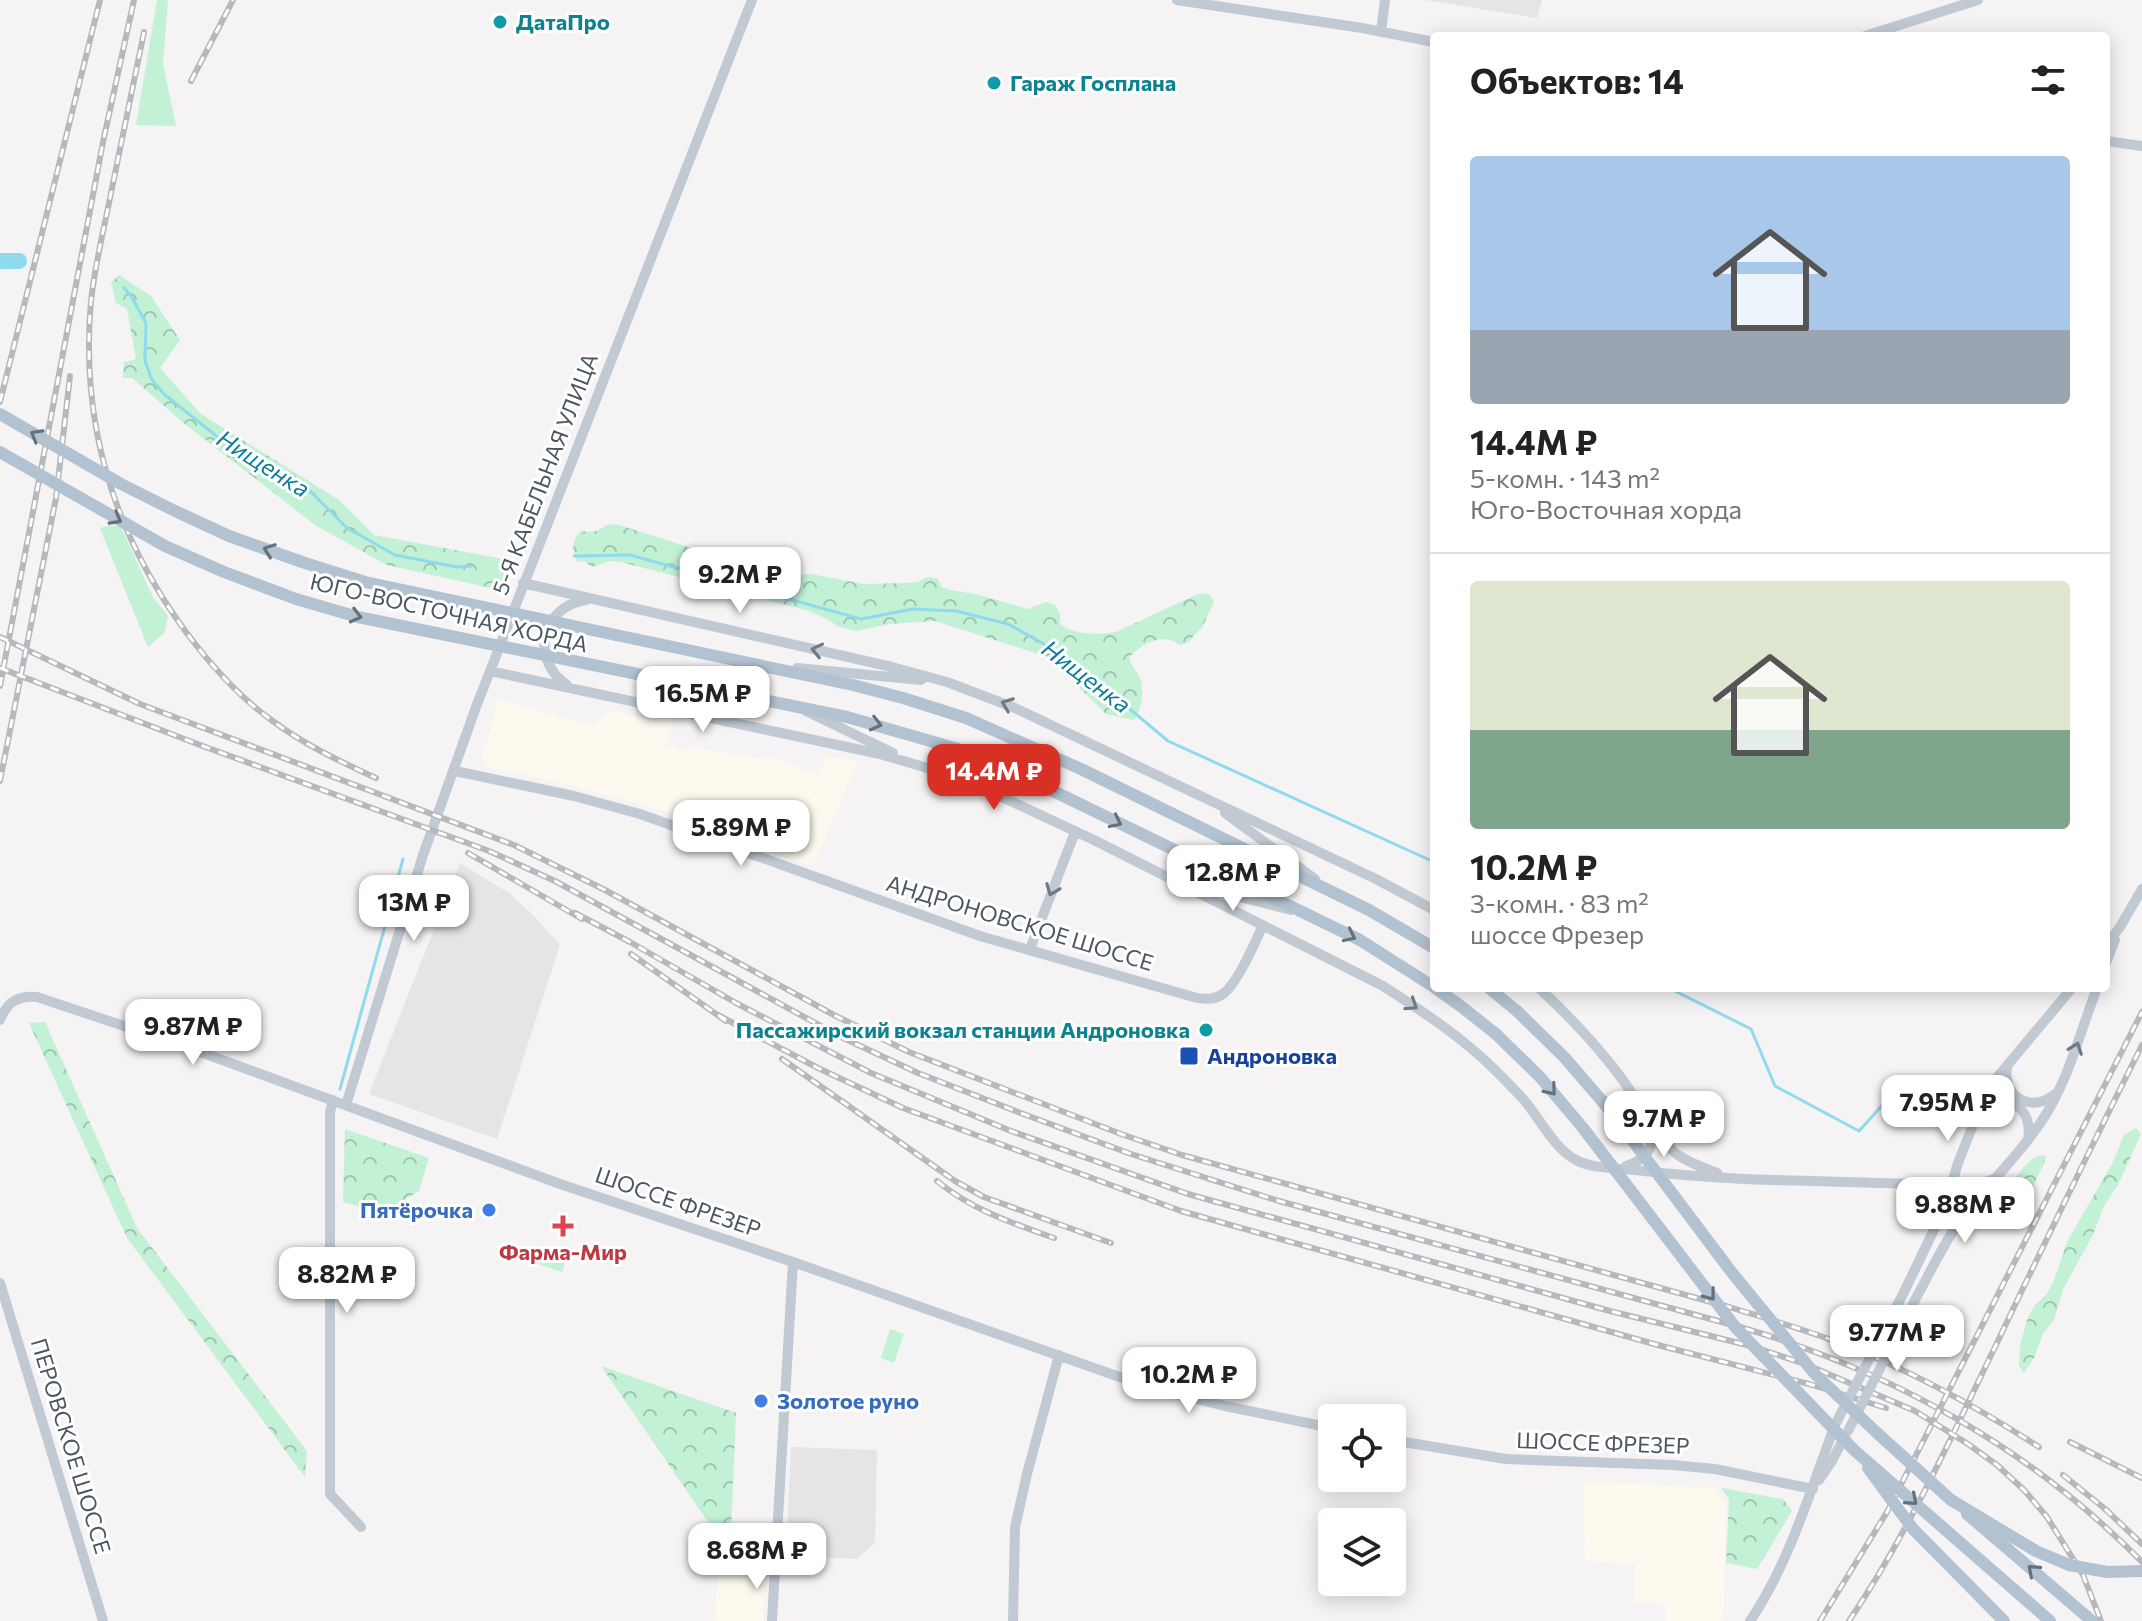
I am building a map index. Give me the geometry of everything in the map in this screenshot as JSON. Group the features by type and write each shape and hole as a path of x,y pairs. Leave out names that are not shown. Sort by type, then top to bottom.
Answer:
{"main road":[{"name":"ЮГО-ВОСТОЧНАЯ ХОРДА","path":"0,414 121,484 229,536 365,582 853,685 966,718 1081,769 1369,910 1430,946"},
{"name":"ЮГО-ВОСТОЧНАЯ ХОРДА","path":"0,452 165,546 296,599 358,617 794,705 897,730 958,749 1016,773 1360,940 1430,985"},
{"name":"ЮГО-ВОСТОЧНАЯ ХОРДА","path":"1441,992 1496,1034 1540,1077 1583,1128 1736,1328 1854,1450 2050,1621"},
{"path":"1494,992 1565,1058 1608,1108 1733,1274 1815,1374 1951,1500 2092,1621"},
{"path":"1854,1450 1913,1529 2004,1621"},
{"path":"1951,1500 2036,1551 2069,1565 2107,1572 2142,1571"}],"street":[{"name":"5-Я КАБЕЛЬНАЯ УЛИЦА","path":"346,1105 423,855 490,671 752,0"},
{"path":"1177,0 1245,5 1430,41"},
{"path":"1381,32 1385,0"},
{"path":"1878,32 1978,0"},
{"path":"2110,142 2142,146"},
{"path":"523,583 947,682 1015,708 1376,879 1430,908"},
{"path":"580,690 565,684 549,667 545,636 551,621 569,605 584,600 600,601"},
{"path":"756,665 947,682"},
{"path":"490,671 880,754 989,791 1383,986 1466,1043 1522,1098 1563,1150 1576,1160 1669,1174 1730,1177 1951,1186 1983,1183 1996,1178"},
{"path":"794,705 924,767"},
{"name":"АНДРОНОВСКОЕ ШОССЕ","path":"455,771 574,796 640,814 980,936 1197,998 1209,999 1225,993 1263,925"},
{"path":"1204,797 1332,892"},
{"path":"1030,949 1075,832"},
{"path":"1169,879 1307,914"},
{"path":"2110,940 2142,889"},
{"path":"2110,953 2120,927"},
{"path":"1543,992 1596,1045 1675,1153 1695,1165 1730,1177"},
{"path":"1750,1621 1794,1537 1835,1425 1932,1237 1978,1112 2009,1061 2069,992"},
{"path":"1813,1489 1832,1461 1915,1300 1960,1221 2027,1142 2059,1090 2096,992"},
{"name":"ШОССЕ ФРЕЗЕР","path":"0,1020 6,1005 18,998 43,998 184,1046 563,1185 1148,1387 1318,1425"},
{"path":"2009,1061 2007,1085 2019,1098 2036,1103 2051,1098 2059,1090"},
{"path":"333,1100 330,1112 330,1494 361,1527"},
{"path":"1978,1112 2002,1101 2017,1107 2023,1112 2028,1125 2027,1142"},
{"path":"1620,1168 1637,1163 1648,1153 1653,1137 1649,1118"},
{"path":"772,1621 793,1262"},
{"name":"ПЕРОВСКОЕ ШОССЕ","path":"0,1283 103,1621"},
{"path":"1013,1621 1015,1527 1059,1355"},
{"name":"ШОССЕ ФРЕЗЕР","path":"1406,1442 1506,1459 1715,1469 1813,1489"}],"shaded area":[{"path":"1425,0 1542,0 1537,18"},
{"path":"499,699 592,726 611,710 652,721 655,715 672,720 666,745 686,750 697,748 777,759 819,776 828,757 858,760 813,866 654,808 571,785 487,767 482,757"},
{"path":"460,863 509,893 560,945 497,1139 369,1094"},
{"path":"791,1447 877,1450 875,1543 857,1559 786,1556"},
{"path":"1583,1482 1714,1488 1726,1507 1723,1617 1720,1621 1665,1621 1665,1603 1634,1602 1635,1564 1585,1561"},
{"path":"718,1572 765,1574 763,1621 715,1621"}],"green space":[{"path":"157,0 168,0 163,64 176,126 136,125"},
{"path":"119,275 151,296 180,340 160,368 201,414 339,500 374,535 504,559 504,591 387,565 315,525 185,424 132,378 123,378 124,362 136,359 127,309 116,303 111,283"},
{"path":"608,524 791,576 811,574 864,584 908,583 927,577 937,578 942,587 1027,609 1046,602 1055,605 1060,614 1060,624 1087,633 1116,632 1198,594 1209,594 1214,602 1202,628 1189,642 1180,645 1160,639 1140,647 1129,657 1142,686 1140,707 1134,720 1106,714 1048,657 935,621 890,624 856,631 837,626 809,611 621,562 610,561 592,567 584,561 577,562 573,545 581,531 596,531"},
{"path":"111,525 121,527 153,597 168,616 165,632 148,647 100,528"},
{"path":"45,1022 137,1228 307,1451 305,1477 127,1238 29,1023"},
{"path":"2136,1128 2141,1134 2119,1183 2103,1208 2093,1235 2063,1289 2054,1320 2044,1332 2034,1358 2024,1373 2019,1366 2020,1345 2028,1317 2053,1283 2067,1242 2113,1162 2124,1135"},
{"path":"345,1129 429,1158 419,1191 381,1213 343,1202"},
{"path":"2046,1156 2045,1160 2023,1212 2012,1224 1996,1220 1998,1204 2008,1193 2013,1179 2032,1159"},
{"path":"543,1249 567,1257 562,1272 538,1264"},
{"path":"890,1329 904,1334 894,1363 881,1358"},
{"path":"601,1366 736,1413 730,1554"},
{"path":"1721,1488 1783,1499 1792,1511 1757,1569 1726,1563 1729,1499"}],"waterway":[{"name":"Нищенка","path":"0,261 19,261"},
{"name":"Нищенка","path":"124,288 146,323 145,361 152,380 164,394 240,455 302,483 347,528 395,555 457,567 471,566"},
{"name":"Нищенка","path":"574,556 630,555 861,619 913,609 956,611 1008,624 1069,658 1168,741 1430,860"},
{"path":"395,888 403,859"},
{"path":"340,1089 391,904"},
{"name":"Нищенка","path":"1677,992 1751,1029 1775,1086 1859,1131 1886,1101 1935,1103"}],"railway":[{"path":"0,402 100,0"},
{"path":"0,686 103,142 134,0"},
{"path":"191,81 233,0"},
{"path":"144,32 91,301 91,390 107,476 139,556 161,595 214,667 246,700 283,728 322,752 376,778"},
{"path":"0,781 56,498 70,376"},
{"path":"0,637 140,704 514,845 909,1052 1182,1155 1816,1334 1871,1355 1920,1379 1969,1404 2039,1447"},
{"path":"0,668 489,851 555,881 841,1037 918,1073 1018,1112 1131,1154 1279,1201 1740,1327 1851,1366 1905,1391 2006,1450 2099,1521 2142,1562"},
{"path":"468,853 582,919"},
{"path":"575,913 736,1003 871,1073 1011,1131 1188,1194 1610,1311 1751,1346 1805,1364 1915,1411 1997,1465 2024,1490 2047,1517 2083,1575 2101,1621"},
{"path":"631,954 726,1021"},
{"path":"1820,1621 1887,1512 2142,1012"},
{"path":"718,1015 818,1068 903,1108 1181,1211 1886,1408"},
{"path":"1849,1621 1927,1487 2142,1045"},
{"path":"782,1059 955,1181 984,1197 1111,1243"},
{"path":"937,1181 979,1208 1054,1238"},
{"path":"2070,1442 2142,1478"},
{"path":"2063,1475 2142,1544"}],"place":[{"name":"ДатаПро","path":"500,22"},
{"name":"Гараж Госплана","path":"994,83"},
{"name":"Пассажирский вокзал станции Андроновка","path":"1206,1030"},
{"name":"Андроновка","path":"1189,1056"},
{"name":"Пятёрочка","path":"489,1210"},
{"name":"Фарма-Мир","path":"563,1226"},
{"name":"Золотое руно","path":"761,1401"}]}
